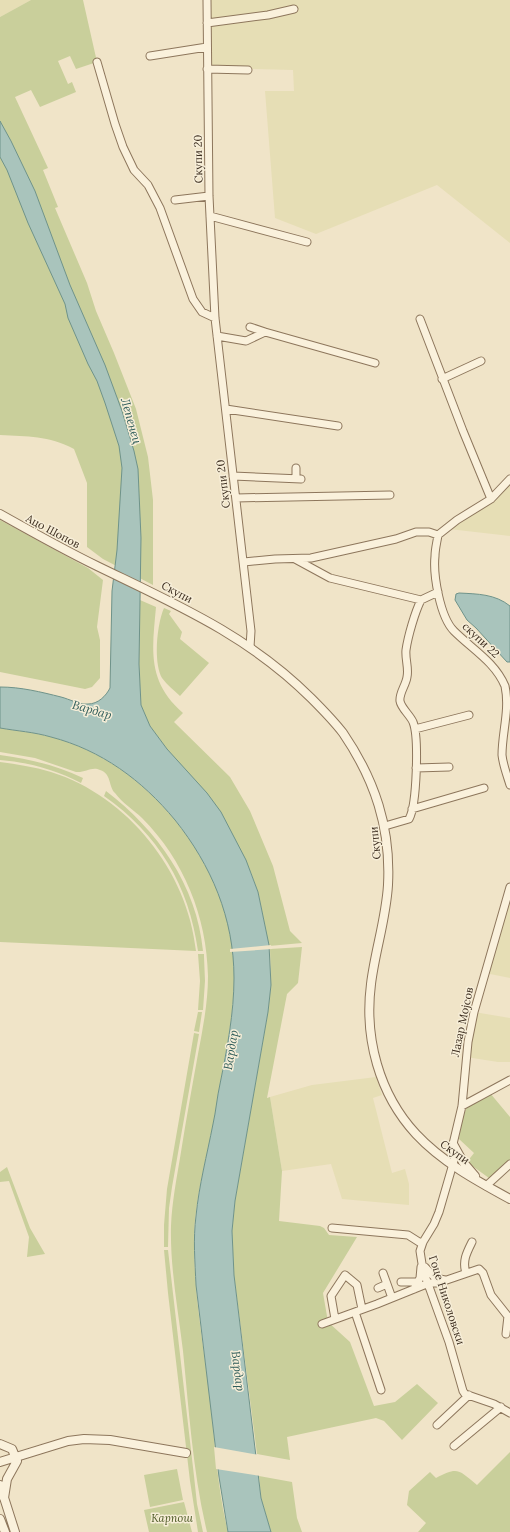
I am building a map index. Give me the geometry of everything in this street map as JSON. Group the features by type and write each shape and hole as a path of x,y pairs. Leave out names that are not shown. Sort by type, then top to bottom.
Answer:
{"street":[{"name":"Скупи 20","path":"207,0 210,216 215,318 244,562 251,631 250,647"},
{"path":"207,23 268,15 294,9"},
{"path":"150,56 207,47"},
{"path":"97,62 123,147 134,170 148,185 160,208 193,299 202,312 215,318"},
{"path":"207,69 248,70"},
{"path":"175,200 210,196"},
{"path":"210,216 308,242"},
{"path":"420,319 442,379 491,499"},
{"path":"250,327 375,363"},
{"path":"217,336 246,341 265,332"},
{"path":"442,379 481,361"},
{"path":"226,409 338,426"},
{"path":"233,476 299,478 296,468"},
{"path":"244,562 295,559 338,553 416,532 429,532 438,535 491,499 510,479"},
{"path":"236,498 390,495"},
{"name":"Ацо Шопов","path":"0,514 96,566"},
{"name":"скупи 22","path":"438,535 435,557 438,592 449,624 454,631 483,656 495,669 507,694 508,709 502,756 510,785"},
{"path":"295,559 330,578 421,600 438,592"},
{"name":"Скупи","path":"96,566 151,591 206,620 250,647 277,667 302,689 330,717 341,731 372,784 385,826 388,886 386,906 371,984 369,1003 371,1040 381,1076 393,1102 418,1136 443,1158 510,1200"},
{"path":"385,826 406,821 411,816 416,768 415,729 412,721 401,704 400,699 407,676 406,651 416,611 421,600"},
{"path":"415,729 469,715"},
{"path":"416,768 449,767"},
{"path":"412,809 484,788"},
{"name":"Лазар Мојсов","path":"452,1164 455,1157 453,1144 462,1106 466,1050 474,1012 510,887"},
{"path":"462,1106 510,1080"},
{"path":"443,1158 453,1144 463,1162 484,1185 510,1164"},
{"name":"Гоце Николовски","path":"452,1164 437,1218 423,1242 420,1251 449,1342 460,1384 464,1393 469,1395"},
{"path":"332,1228 408,1235 419,1242 423,1242"},
{"path":"466,1273 464,1263 472,1242"},
{"path":"422,1261 433,1276 438,1280 446,1280"},
{"path":"416,1285 421,1270 422,1261"},
{"path":"322,1324 392,1298 416,1285 438,1283 477,1269 483,1272 491,1295 509,1318 506,1334"},
{"path":"383,1273 392,1298"},
{"path":"335,1319 331,1296 345,1275 357,1285 359,1311 381,1390"},
{"path":"401,1282 416,1285"},
{"path":"378,1288 387,1284"},
{"path":"437,1425 469,1395 501,1407 510,1413"},
{"path":"454,1446 501,1407"},
{"path":"0,1462 68,1441 84,1439 110,1440 186,1453"},
{"path":"0,1444 12,1449 17,1462 7,1480 4,1498"},
{"path":"0,1485 15,1532"},
{"path":"0,1518 5,1532"}],"shaded area":[{"path":"0,0 31,0 0,17"},
{"path":"210,0 510,0 510,243 437,185 316,234 275,218 265,91 294,91 293,70 210,68"},
{"path":"510,484 510,536 449,529 488,504 500,495"},
{"path":"510,889 510,978 485,973 508,905"},
{"path":"474,1012 510,1018 510,1062 498,1062 466,1057"},
{"path":"376,1077 382,1095 373,1098 392,1173 405,1169 409,1184 409,1205 342,1199 331,1164 282,1171 270,1097 312,1085"}],"green space":[{"path":"31,0 83,0 97,62 76,69 70,56 58,61 68,84 72,82 76,92 40,107 31,90 15,97 48,168 43,170 58,207 55,208 87,283 96,311 136,409 148,457 153,500 153,585 103,559 87,547 87,483 74,449 65,444 47,439 0,435 0,17"},
{"path":"0,520 88,568 103,580 97,627 100,640 100,678 92,687 85,689 0,672"},
{"path":"140,600 156,607 153,638 154,664 163,689 171,701 183,713 174,722 230,777 250,811 273,866 290,931 302,943 269,946 258,892 251,873 178,762 150,726 141,705 139,664"},
{"path":"164,608 171,611 169,614 182,632 180,639 209,663 180,696 162,678 159,671 157,643 159,623"},
{"path":"0,728 38,734 69,743 103,758 134,779 162,805 187,837 210,874 225,913 233,956 233,1005 214,1122 199,1193 195,1220 194,1254 199,1315 219,1482 228,1532 207,1532 202,1510 192,1442 171,1242 174,1198 207,996 207,954 198,911 181,871 170,852 157,834 142,818 118,797 104,772 97,769 91,769 76,772 35,758 0,752"},
{"path":"0,755 42,763 63,769 83,778 81,783 42,767 0,760"},
{"path":"0,762 45,770 79,783 105,799 129,818 149,841 167,866 181,893 191,922 196,951 0,942"},
{"path":"106,791 125,806 142,823 158,841 171,861 183,882 192,904 199,927 203,951 198,951 194,927 187,904 179,883 168,863 155,844 140,827 104,796"},
{"path":"302,947 298,983 287,994 267,1098 270,1097 282,1171 279,1221 320,1226 324,1228 329,1235 357,1237 323,1293 328,1322 350,1342 374,1406 395,1402 417,1384 438,1403 402,1440 384,1421 376,1418 287,1437 290,1460 257,1454 234,1275 232,1231 235,1201 268,1012 271,985 270,949"},
{"path":"198,954 204,954 205,981 203,1010 198,1010 200,981"},
{"path":"198,1012 202,1012 199,1032 194,1031"},
{"path":"194,1033 199,1034 172,1187 169,1208 168,1247 164,1247 167,1189"},
{"path":"490,1093 510,1117 510,1167 493,1181 467,1162 474,1153 459,1139 461,1124 468,1106"},
{"path":"7,1167 30,1228 45,1254 27,1257 29,1237 9,1181 0,1182 0,1172"},
{"path":"164,1250 168,1250 197,1504 203,1532 198,1532 190,1481"},
{"path":"510,1452 510,1532 418,1532 426,1523 407,1505 409,1491 430,1472 436,1478 449,1472 458,1471 477,1485"},
{"path":"177,1469 183,1500 150,1507 144,1475"},
{"path":"259,1476 292,1482 297,1518 302,1532 271,1532 261,1498"},
{"name":"Карпош","path":"184,1502 192,1532 149,1532 144,1510"}],"water":[{"name":"Вардар","path":"0,121 35,191 70,285 105,365 122,411 134,451 138,469 141,538 139,664 141,705 150,726 167,749 207,793 221,812 246,860 258,892 269,945 271,985 268,1012 235,1201 232,1231 234,1275 261,1498 271,1532 228,1532 219,1477 196,1285 194,1242 197,1204 228,1044 233,1004 233,956 230,934 218,893 199,855 175,820 149,792 119,768 104,758 69,743 38,734 0,728 0,687 38,692 85,704 95,703 104,697 110,688 112,591 117,550 122,468 119,446 97,381 68,318 65,304 0,157"},
{"path":"456,594 480,594 492,597 510,606 510,662 507,662 467,620 455,600"}],"pier":[{"path":"271,945 272,949 230,952 230,949"},
{"path":"214,1447 259,1455 261,1476 216,1469"}],"water label":[{"name":"Лепенец","path":"131,421"}]}
